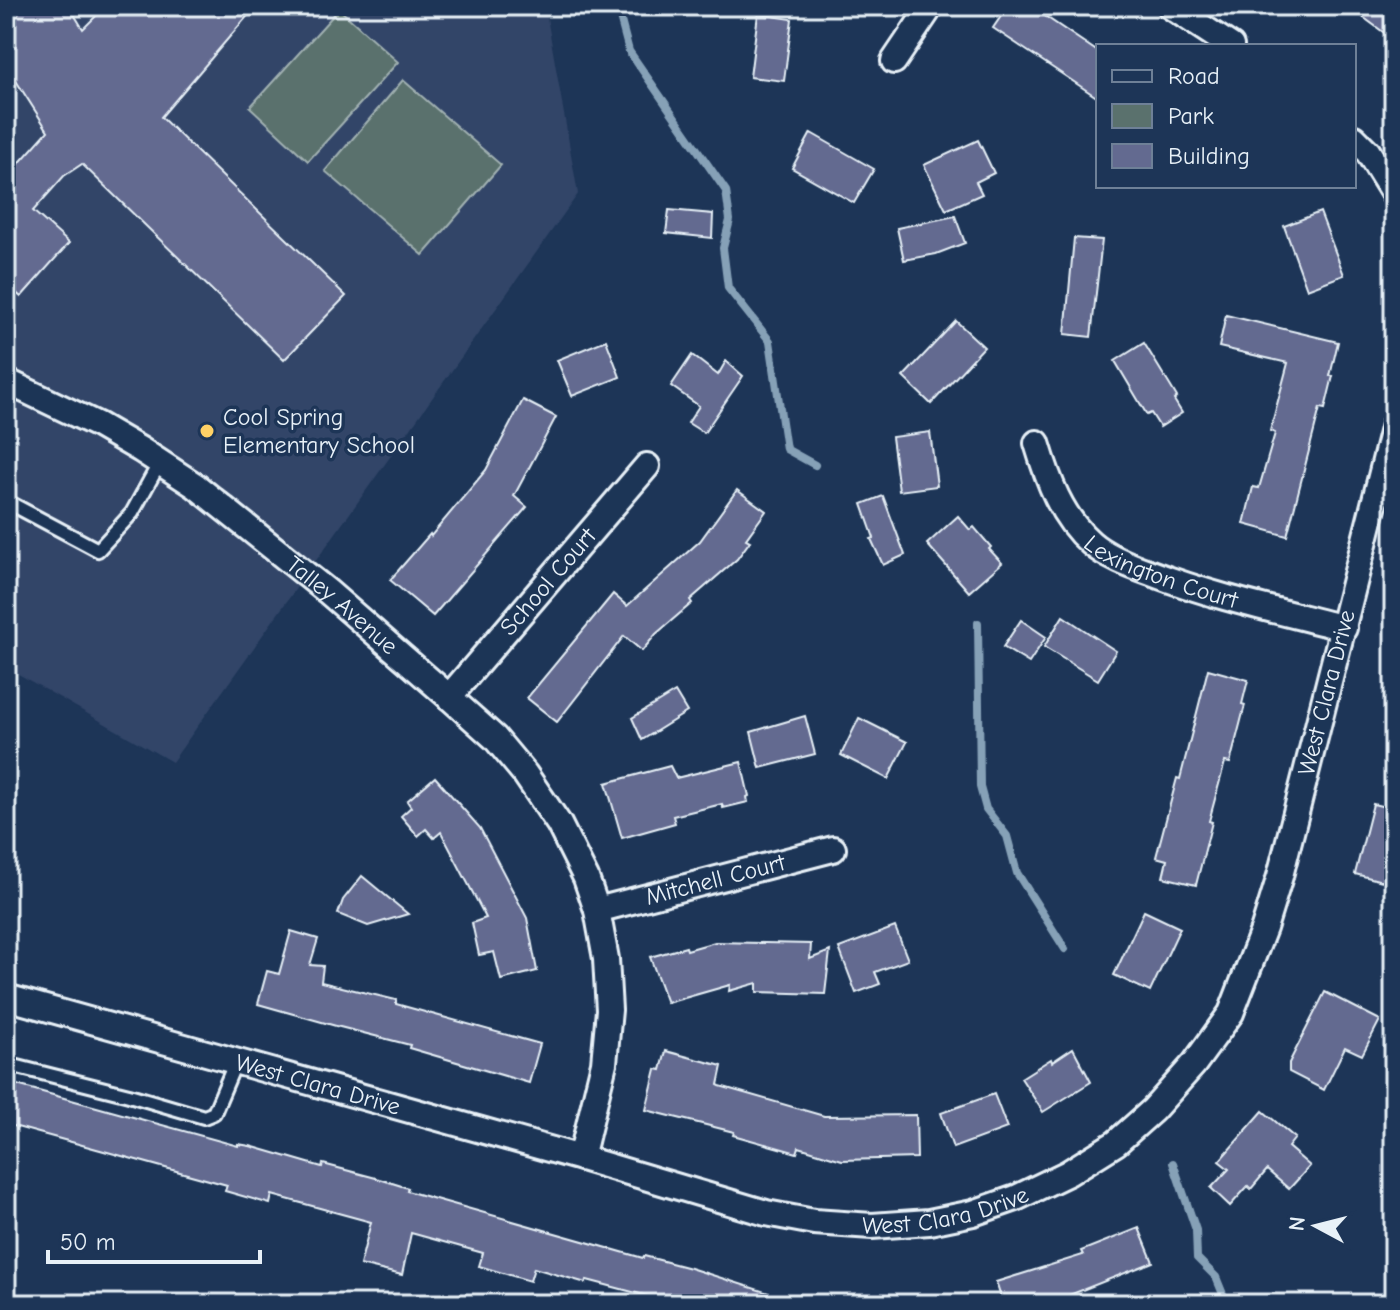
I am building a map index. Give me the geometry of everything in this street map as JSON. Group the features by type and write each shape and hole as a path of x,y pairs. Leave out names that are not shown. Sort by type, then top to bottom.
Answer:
{"street":[{"path":"894,61 931,6"},
{"path":"1170,6 1228,44"},
{"path":"1356,140 1368,152 1394,194"},
{"name":"Talley Avenue","path":"6,381 98,425 196,486 327,591 495,738 525,774 559,824 586,878 597,910"},
{"name":"West Clara Drive","path":"6,997 766,1213 814,1222 872,1226 929,1222 973,1213 1016,1198 1068,1173 1116,1143 1153,1110 1194,1064 1231,1013 1264,928 1280,876 1394,425"},
{"name":"Lexington Court","path":"1037,443 1047,477 1062,508 1094,546 1133,567 1195,590 1344,628"},
{"name":"School Court","path":"449,697 647,466"},
{"name":"Mitchell Court","path":"597,910 833,849"},
{"path":"581,1158 604,1063 609,1010 606,959 597,910"}],"lane":[{"path":"6,501 98,550 132,513 160,462"},
{"path":"6,1064 204,1117 214,1113 236,1061"}],"shaded area":[{"name":"Cool Spring Elementary School","path":"6,6 545,6 578,194 172,762 6,667"}],"green space":[{"path":"339,9 398,62 308,161 250,107"},
{"path":"403,80 501,165 423,255 325,171"}],"building":[{"path":"6,6 69,6 83,29 106,6 256,6 161,117 346,296 284,360 82,164 64,176 33,211 69,243 21,297 6,284 6,178 48,131 6,65"},
{"path":"1008,6 1030,6 1096,51 1096,97 993,28"},
{"path":"1348,6 1394,6 1394,40"},
{"path":"758,14 792,19 784,81 750,77"},
{"path":"811,133 874,169 854,203 792,168"},
{"path":"978,140 994,173 976,182 982,194 946,210 924,165"},
{"path":"669,210 713,214 712,238 666,233"},
{"path":"1320,212 1344,275 1307,289 1284,226"},
{"path":"955,216 965,243 936,254 904,260 897,228"},
{"path":"1074,238 1102,240 1091,337 1065,334"},
{"path":"1226,315 1338,342 1325,409 1320,408 1287,536 1244,524 1253,487 1259,488 1275,433 1270,431 1288,363 1219,347"},
{"path":"956,321 984,347 931,404 903,377"},
{"path":"606,340 620,377 572,396 557,360"},
{"path":"1144,343 1177,397 1174,400 1182,413 1160,427 1151,413 1147,415 1115,361"},
{"path":"692,355 718,375 726,361 743,376 704,433 688,423 699,406 671,386"},
{"path":"523,400 556,417 514,496 527,507 433,616 390,580 486,470"},
{"path":"930,432 937,486 899,491 892,437"},
{"path":"737,490 766,511 746,539 750,541 737,559 690,600 692,603 656,634 642,651 624,636 557,722 527,698 613,594 627,606 700,541"},
{"path":"883,496 905,555 883,565 871,539 874,538 862,504"},
{"path":"958,516 970,530 974,527 1002,563 969,592 927,544"},
{"path":"1063,616 1116,651 1098,680 1044,647"},
{"path":"1021,620 1046,637 1029,663 1003,647"},
{"path":"1208,669 1248,680 1242,704 1245,705 1230,763 1225,762 1196,885 1163,877 1167,860 1156,857"},
{"path":"675,692 687,712 642,740 632,718"},
{"path":"805,716 815,754 760,768 751,732"},
{"path":"859,718 907,742 888,779 841,755"},
{"path":"741,762 748,802 723,808 722,804 673,816 675,823 622,838 606,783 670,766 676,778"},
{"path":"435,777 480,828 527,918 537,971 501,980 494,952 479,955 472,923 486,918 441,832 434,838 426,829 418,836 401,816 411,807 407,801"},
{"path":"1373,804 1394,809 1394,884 1355,874"},
{"path":"362,876 408,914 368,926 338,914 343,900"},
{"path":"1144,911 1180,928 1150,992 1114,975"},
{"path":"895,927 908,960 875,972 880,984 856,993 839,948"},
{"path":"291,931 318,939 310,965 323,966 321,982 396,1000 396,1004 540,1044 529,1083 409,1048 410,1045 258,1004 267,971 279,974"},
{"path":"715,942 811,944 810,959 830,951 825,994 757,992 757,983 729,991 730,985 667,1003 650,957"},
{"path":"1325,992 1380,1020 1362,1055 1345,1047 1324,1090 1289,1072 1289,1063"},
{"path":"1073,1048 1091,1082 1043,1112 1021,1078"},
{"path":"666,1051 722,1066 720,1086 824,1116 916,1115 917,1158 842,1160 799,1147 797,1153 733,1135 734,1132 646,1110 656,1069 661,1070"},
{"path":"6,1082 238,1146 250,1146 322,1167 323,1164 376,1178 408,1188 407,1191 643,1258 690,1268 787,1299 786,1304 678,1304 534,1268 530,1281 479,1266 483,1253 411,1233 402,1275 360,1265 371,1222 272,1195 270,1204 225,1191 227,1185 6,1124"},
{"path":"994,1094 1007,1128 953,1148 941,1113"},
{"path":"1263,1111 1295,1138 1288,1147 1310,1166 1289,1189 1267,1170 1251,1189 1248,1186 1230,1206 1211,1188 1229,1169 1219,1161"},
{"path":"1139,1228 1153,1262 1047,1304 1003,1304 996,1282 1083,1255 1081,1251"}],"waterway":[{"path":"617,6 629,51 726,191 730,220 723,248 728,288 770,341 786,449 815,465"},
{"path":"978,623 980,787 986,809 1007,836 1017,873 1065,949"},
{"path":"1173,1163 1196,1230 1197,1258 1216,1277 1227,1304"}],"place":[{"name":"Cool Spring Elementary School","path":"207,431"}]}
